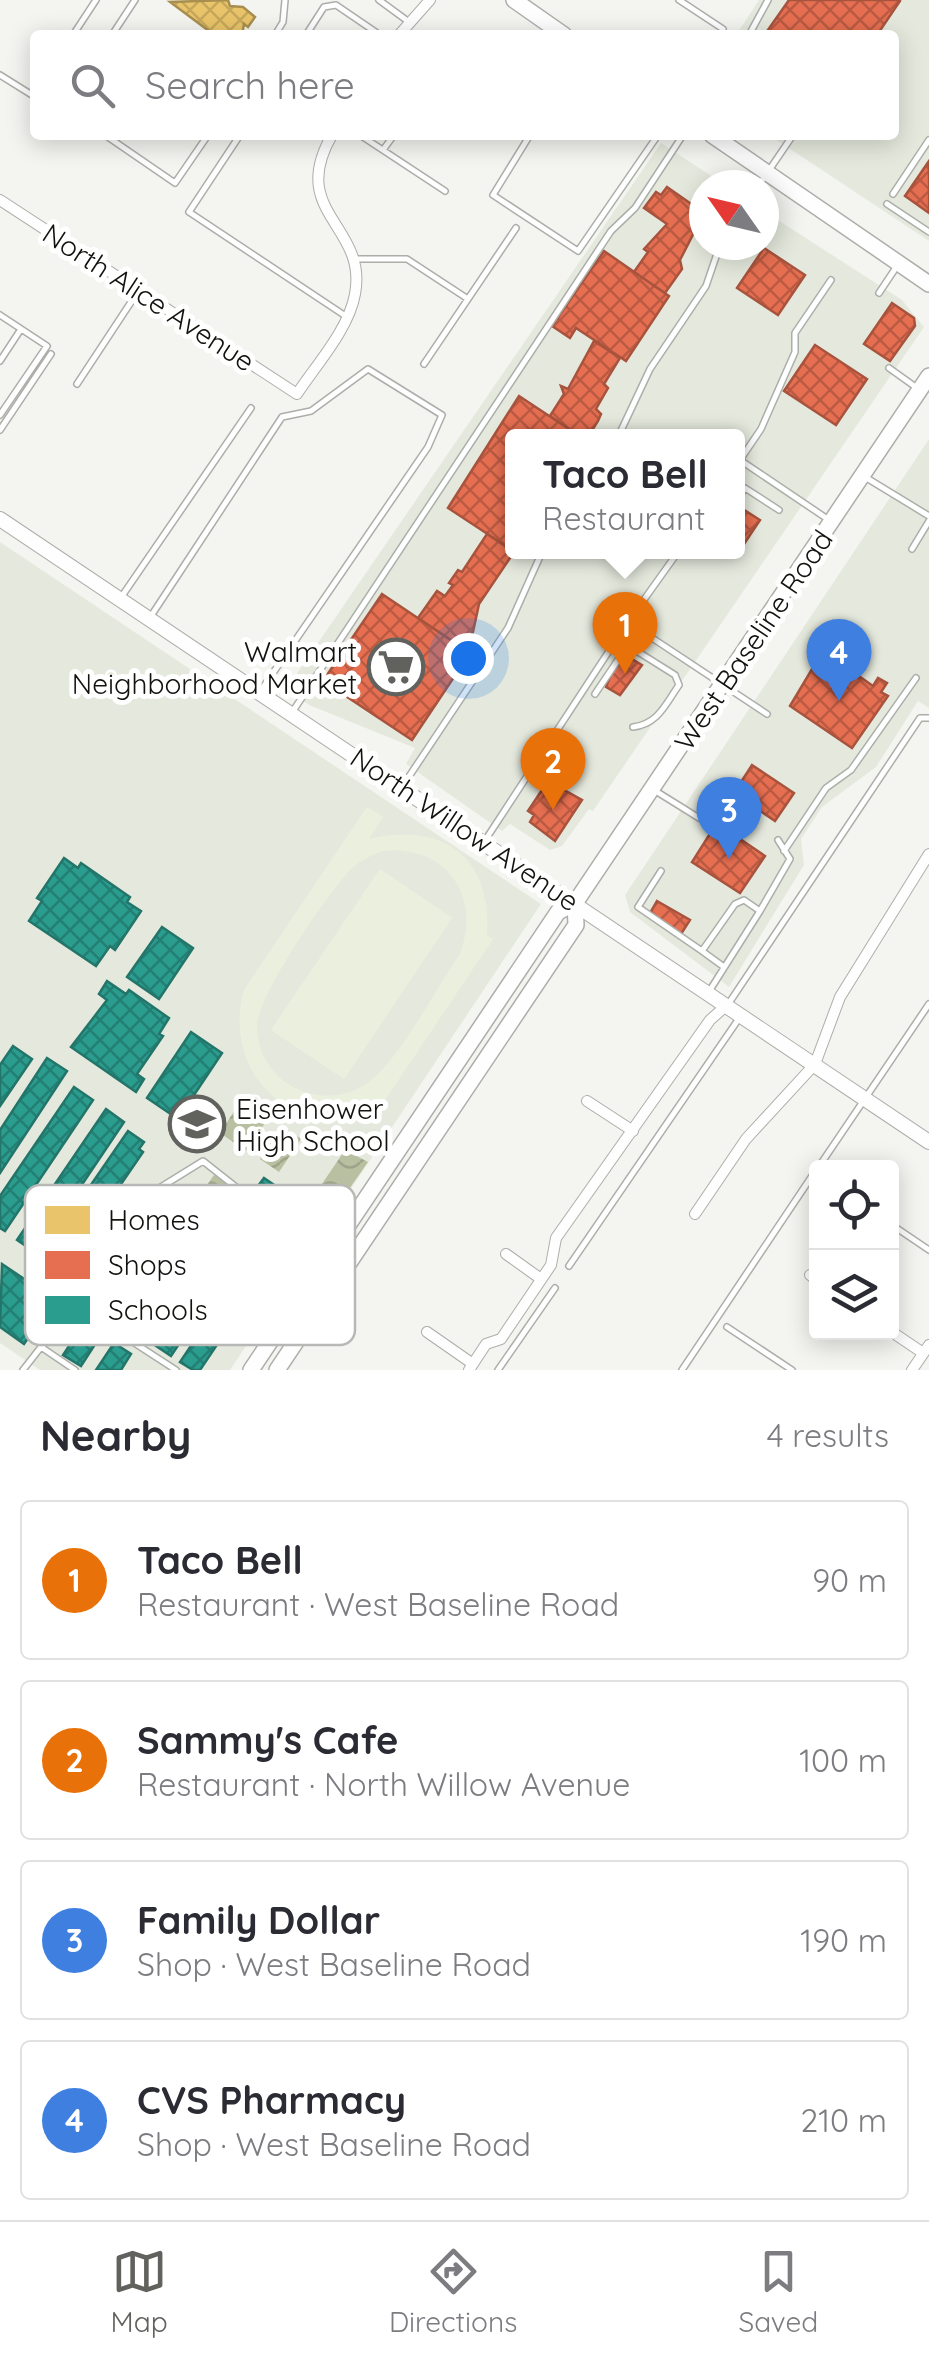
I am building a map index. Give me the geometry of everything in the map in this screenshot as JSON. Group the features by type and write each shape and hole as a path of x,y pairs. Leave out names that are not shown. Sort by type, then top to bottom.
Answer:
{"main road":[{"path":"514,0 557,30"},
{"path":"718,140 753,170"},
{"path":"779,188 929,284"},
{"name":"West Baseline Road","path":"355,1214 558,912 575,903 724,686 924,383"},
{"name":"West Baseline Road","path":"355,1255 576,925 575,903"},
{"name":"West Baseline Road","path":"251,1370 268,1345"},
{"name":"West Baseline Road","path":"278,1370 295,1345"}],"street":[{"path":"403,30 430,0"},
{"path":"330,140 320,164 318,188 325,211 354,259 356,290 347,317"},
{"name":"North Alice Avenue","path":"0,200 297,394 347,317"},
{"name":"North Willow Avenue","path":"0,519 929,1142"},
{"path":"695,1214 746,1139 815,1064 840,997 929,854"},
{"path":"427,1332 471,1367 486,1344 501,1338 550,1265 556,1238 710,1020 728,1006"},
{"path":"587,1101 633,1131"},
{"path":"506,1254 541,1279"},
{"path":"899,1336 926,1349 912,1370"}],"lane":[{"path":"75,30 96,0"},
{"path":"115,30 136,0"},
{"path":"278,30 284,22 285,0"},
{"path":"378,0 410,22"},
{"path":"679,0 723,29"},
{"path":"752,30 768,0"},
{"path":"309,30 324,7 336,5 373,30"},
{"path":"0,75 30,94"},
{"path":"112,140 175,182 204,140"},
{"path":"237,140 189,212 347,317"},
{"path":"368,140 445,191"},
{"path":"384,150 391,140"},
{"path":"527,140 493,195 578,251 655,140"},
{"path":"291,713 611,231 635,208 680,140"},
{"path":"770,170 790,140"},
{"path":"894,194 929,140"},
{"path":"887,204 929,232"},
{"path":"424,364 516,228"},
{"path":"354,259 407,259 468,299"},
{"path":"621,429 650,368 706,286 715,260"},
{"path":"879,292 899,263"},
{"path":"745,453 795,352 795,333 832,280"},
{"path":"77,384 139,290"},
{"path":"0,315 47,346 3,404 0,415"},
{"path":"0,362 22,329"},
{"path":"0,430 50,354"},
{"path":"889,368 924,383"},
{"path":"149,618 282,418 311,412 368,369 442,415 428,446 259,692"},
{"path":"120,599 251,408"},
{"path":"745,466 831,522"},
{"path":"863,476 929,519 912,550"},
{"path":"745,488 779,510"},
{"path":"402,787 508,628 539,559"},
{"path":"484,842 673,559"},
{"path":"628,622 766,714"},
{"path":"595,694 624,650 632,648 675,675 678,686 656,719 648,725 633,727"},
{"path":"784,851 826,788 851,770 916,678"},
{"path":"728,1006 920,718 929,718"},
{"path":"653,789 698,818"},
{"path":"708,992 790,859 778,840"},
{"path":"661,872 638,907 724,967"},
{"path":"702,951 735,904 744,900 760,910"},
{"path":"824,1160 929,1004"},
{"path":"569,1266 742,1015"},
{"path":"164,1185 203,1161 234,1185"},
{"path":"682,1370 809,1182"},
{"path":"899,1230 929,1250"},
{"path":"498,1370 555,1288"},
{"path":"727,1327 792,1370"},
{"path":"137,1345 176,1370"},
{"path":"23,1370 41,1347 75,1370"}],"shaded area":[{"path":"759,0 929,0 929,241 777,140 899,140 899,30 739,30"},
{"path":"661,143 702,170 689,170 689,260 779,260 779,221 902,300 924,327 593,811 589,809 562,846 550,850 510,824 502,831 406,764 415,748 309,705 287,688"},
{"path":"929,439 929,708 918,701 876,767 822,807 801,839 804,865 729,987 630,912 625,895"},
{"name":"Eisenhower High School","path":"0,542 541,904 353,1185 25,1185 25,1345 247,1345 230,1370 40,1370 0,1343"},
{"path":"367,807 383,817 369,839 396,835 440,841 458,851 481,885 487,936 493,939 383,1103 378,1100 349,1113 320,1116 295,1110 272,1096 255,1075 244,1050 240,1021 244,990","holes":["382,851 405,851 441,865 462,894 466,933 460,954 411,1032 378,1074 341,1094 301,1091 270,1067 260,1048 257,1026 268,992 310,922 350,870"]},
{"path":"380,869 452,918 344,1079 271,1030"}],"water":[{"path":"242,1099 269,1117 246,1151 220,1133"},
{"path":"282,1126 301,1139 279,1172 260,1159"},
{"path":"345,1150 368,1162 352,1185 321,1185"},
{"path":"214,1175 229,1185 207,1185"}],"building: Homes":[{"path":"228,0 230,6 243,7 255,17 248,27 244,24 243,30 208,30 170,2"}],"building: Shops":[{"path":"789,0 900,1 880,30 768,30"},
{"path":"929,161 929,213 905,196"},
{"path":"667,187 689,202 689,242 680,260 682,269 665,293 634,272 648,252 644,249 667,224 644,208 656,192 661,195"},
{"path":"604,251 669,296 626,361 576,328 570,338 552,326"},
{"path":"779,258 805,275 778,315 737,288 756,260"},
{"path":"892,303 914,318 915,326 890,361 864,344"},
{"path":"594,341 620,358 604,384 608,388 596,409 601,414 593,429 569,429 550,416 564,394 561,386 568,389"},
{"path":"815,345 867,379 836,425 784,391"},
{"path":"519,396 569,429 505,429 505,545 448,508"},
{"path":"745,510 760,520 745,542"},
{"path":"487,534 505,546 505,559 509,559 479,604 473,632 463,648 418,618 437,591 445,596 458,570 462,572"},
{"name":"Walmart Neighborhood Market","path":"382,594 470,653 412,740 323,681"},
{"path":"829,655 873,686 878,678 887,683 881,692 888,696 852,748 790,706 818,659"},
{"path":"627,656 642,665 620,695 606,687 612,671"},
{"path":"752,765 794,793 775,821 734,793"},
{"path":"548,781 582,800 555,841 530,822 534,815 528,811"},
{"path":"724,828 765,856 740,893 692,862 711,832"},
{"path":"657,901 690,920 681,934 650,913"}],"building: Schools":[{"path":"64,858 78,868 81,863 130,897 127,902 141,911 115,950 110,946 96,966 29,921 42,901 37,898"},
{"path":"162,927 193,948 159,999 127,977"},
{"path":"107,981 126,994 129,990 169,1018 159,1034 163,1036 137,1074 144,1079 136,1092 71,1047 107,1000 99,994"},
{"path":"191,1032 222,1053 178,1119 147,1098"},
{"path":"13,1046 32,1059 0,1106 0,1065"},
{"path":"47,1058 67,1071 0,1173 0,1130"},
{"path":"74,1087 93,1100 36,1185 25,1185 25,1201 5,1231 0,1228 0,1196"},
{"path":"106,1109 124,1122 82,1185 54,1185"},
{"path":"128,1131 144,1142 139,1149 143,1152 120,1185 91,1185"},
{"path":"25,1228 25,1245 17,1240"},
{"path":"2,1264 25,1280 24,1344 0,1327"},
{"path":"70,1345 95,1345 81,1366 63,1355"},
{"path":"113,1345 131,1354 121,1370 96,1370"},
{"path":"154,1345 178,1345 171,1356"},
{"path":"191,1345 217,1345 200,1370 180,1362"}],"place":[{"name":"Walmart Neighborhood Market","path":"396,667"},
{"name":"Taco Bell","path":"625,674"},
{"name":"CVS Pharmacy","path":"839,701"},
{"name":"Sammy's Cafe","path":"553,810"},
{"name":"Family Dollar","path":"729,859"},
{"name":"Eisenhower High School","path":"197,1124"}]}
